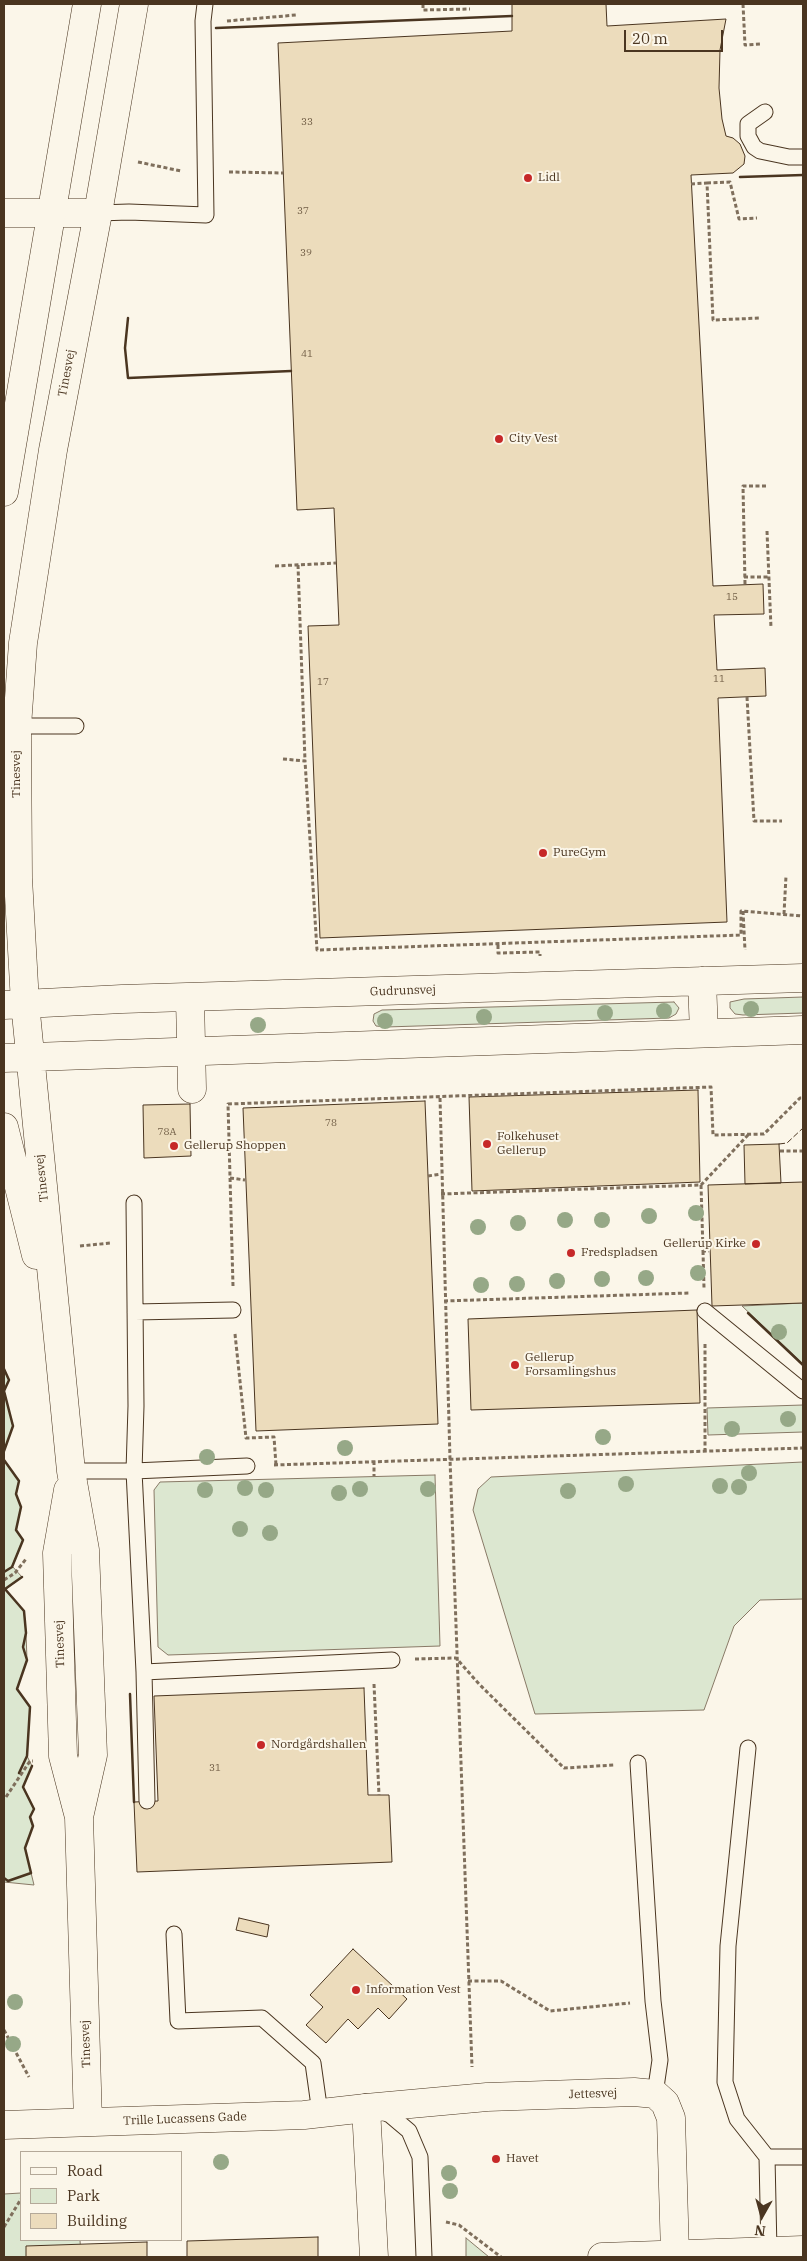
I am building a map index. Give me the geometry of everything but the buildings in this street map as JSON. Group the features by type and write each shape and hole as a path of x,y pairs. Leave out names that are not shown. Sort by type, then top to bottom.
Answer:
{"street":[{"path":"4,492 87,4"},
{"name":"Tinesvej","path":"79,1817 93,1755 85,1550 71,1471 31,1057 15,1004 18,878 10,726 53,450 98,213 134,4"},
{"path":"4,213 98,213"},
{"name":"Gudrunsvej","path":"15,1004 803,978"},
{"path":"702,981 704,1034"},
{"path":"190,998 192,1089"},
{"path":"4,1058 803,1030"},
{"name":"Tinesvej","path":"4,1126 58,1341"},
{"name":"Tinesvej","path":"71,1471 57,1553 63,1756 79,1817 88,2122"},
{"name":"Jettesvej","path":"369,2108 473,2099 634,2092 655,2094"},
{"path":"655,2094 665,2103 671,2118 675,2254"},
{"path":"369,2108 374,2257"},
{"name":"Trille Lucassens Gade","path":"4,2125 320,2113 369,2108"},
{"path":"602,2257 803,2250"}],"lane":[{"path":"98,213 129,212 206,215 203,21 205,4"},
{"path":"765,112 748,124 748,136 754,147 760,151 789,157 803,156"},
{"path":"10,726 76,726"},
{"path":"134,1203 134,1471 144,1672 147,1801"},
{"path":"135,1312 233,1310"},
{"path":"704,1311 803,1391"},
{"path":"71,1471 134,1471 247,1466"},
{"path":"144,1672 392,1660"},
{"path":"748,1748 728,1946 725,2082 737,2119 767,2158 769,2251"},
{"path":"638,1763 653,2000 660,2060 655,2094"},
{"path":"174,1934 178,2021 262,2018 313,2063 320,2113"},
{"path":"369,2108 390,2115 409,2131 420,2157 424,2216 424,2257"},
{"path":"767,2158 803,2157"}],"path":[{"path":"423,4 424,10 470,9"},
{"path":"743,4 744,45 762,44"},
{"path":"226,21 296,15"},
{"path":"108,157 189,173"},
{"path":"220,172 283,173"},
{"path":"691,184 730,182 739,219 757,218"},
{"path":"707,183 713,320 761,318"},
{"path":"745,584 742,486 766,486"},
{"path":"767,531 771,628"},
{"path":"275,566 336,564"},
{"path":"298,565 305,761 317,950 741,935 742,911"},
{"path":"744,578 768,576"},
{"path":"747,697 754,821 782,821"},
{"path":"283,759 305,761"},
{"path":"784,914 786,876"},
{"path":"742,911 803,916"},
{"path":"742,911 746,958"},
{"path":"498,945 498,953 540,952"},
{"path":"276,1465 274,1437 246,1438 233,1310 228,1104 711,1087 713,1135 748,1135 764,1134 800,1098 803,1098"},
{"path":"440,1098 444,1301 473,2099"},
{"path":"441,1194 701,1185 748,1135"},
{"path":"780,1151 803,1151"},
{"path":"428,1176 441,1174"},
{"path":"230,1178 246,1180"},
{"path":"701,1185 705,1451"},
{"path":"49,1250 134,1240"},
{"path":"703,1251 710,1251"},
{"path":"444,1301 704,1292"},
{"path":"247,1466 803,1448"},
{"path":"374,1461 374,1476"},
{"path":"4,1580 15,1573 24,1560"},
{"path":"392,1660 456,1658"},
{"path":"456,1658 479,1684 564,1768 638,1763"},
{"path":"373,1661 379,1795"},
{"path":"6,1797 18,1783 30,1761 63,1756"},
{"path":"468,1981 501,1981 550,2011 653,2000"},
{"path":"4,2030 30,2077"},
{"path":"4,2227 20,2200"},
{"path":"424,2216 459,2225 500,2257"}],"green space":[{"path":"803,997 803,1013 743,1015 735,1014 730,1008 730,1002 744,999"},
{"path":"674,1002 679,1008 676,1014 669,1018 386,1027 376,1026 373,1021 374,1014 382,1010"},
{"path":"803,1303 803,1364 742,1306"},
{"path":"4,1369 9,1380 4,1391"},
{"path":"4,1391 13,1426 4,1451"},
{"path":"803,1405 803,1432 708,1435 707,1408"},
{"path":"4,1460 19,1481 16,1494 21,1507 16,1530 23,1540 12,1566 22,1577 5,1590 24,1611 27,1660 17,1689 30,1707 27,1756 32,1766 23,1787 34,1809 30,1817 33,1826 25,1848 34,1885 4,1882"},
{"path":"803,1462 803,1599 760,1600 734,1626 704,1710 535,1714 473,1510 478,1489 491,1477"},
{"path":"435,1475 440,1646 168,1655 158,1647 154,1490 160,1482"},
{"path":"20,2193 20,2241 80,2241 81,2257 4,2257 4,2194"},
{"path":"466,2238 489,2257 466,2257"}],"fence":[{"path":"779,1144 787,1143 803,1128"}],"wall":[{"path":"216,28 512,16"},
{"path":"740,177 803,175"},
{"path":"128,318 125,348 128,378 291,371"},
{"path":"748,1313 803,1365"},
{"path":"4,1369 9,1380 4,1391 13,1426 4,1451"},
{"path":"4,1460 19,1481 16,1494 21,1507 16,1530 23,1540 12,1567 4,1572"},
{"path":"19,1773 27,1756 30,1707 17,1689 27,1660 23,1647 26,1633 24,1611 5,1589 22,1577"},
{"path":"130,1694 134,1802"},
{"path":"4,1878 8,1881 31,1873 25,1848 33,1826 30,1817 34,1809 23,1787 32,1766"}],"place":[{"name":"Lidl","path":"528,178"},
{"name":"City Vest","path":"499,439"},
{"name":"PureGym","path":"543,853"},
{"name":"Folkehuset Gellerup","path":"487,1144"},
{"name":"Gellerup Shoppen","path":"174,1146"},
{"name":"Gellerup Kirke","path":"756,1244"},
{"name":"Fredspladsen","path":"571,1253"},
{"name":"Gellerup Forsamlingshus","path":"515,1365"},
{"name":"Nordgårdshallen","path":"261,1745"},
{"name":"Information Vest","path":"356,1990"},
{"name":"Havet","path":"496,2159"}]}
